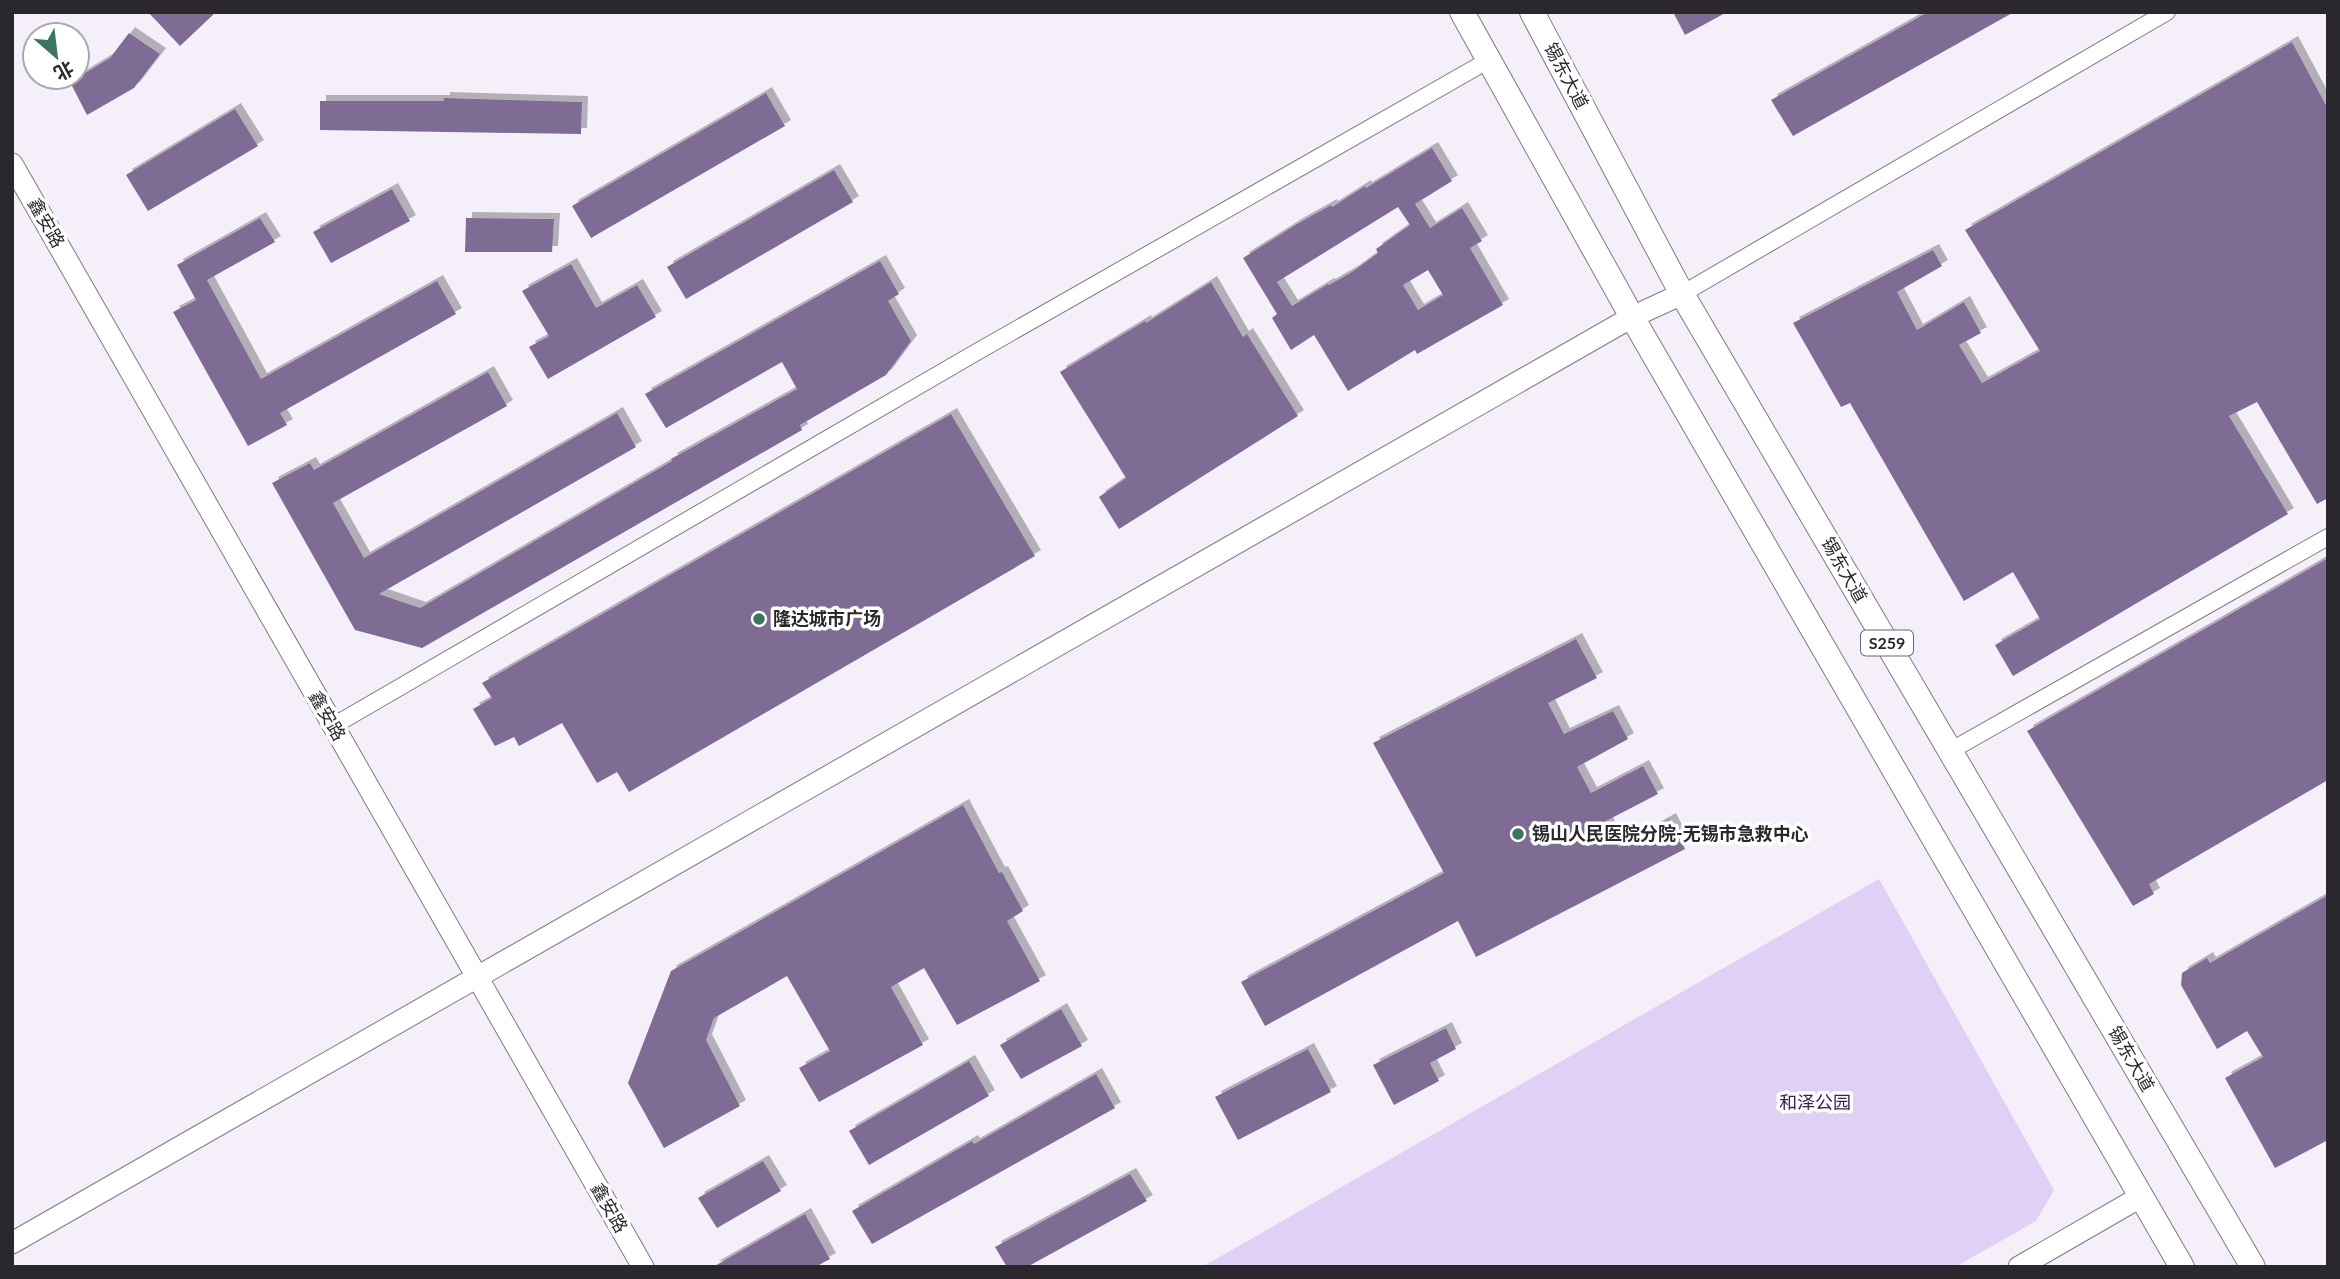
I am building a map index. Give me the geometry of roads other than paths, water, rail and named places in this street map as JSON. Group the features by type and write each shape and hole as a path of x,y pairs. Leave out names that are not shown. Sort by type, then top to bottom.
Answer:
{"main road":[{"path":"1462,12 1632,317 2182,1267"},
{"name":"锡东大道","path":"1532,12 1682,294 2253,1267"}],"street":[{"path":"12,1244 1632,317 1682,294 2167,12"},
{"path":"333,726 963,360 1489,61"},
{"name":"鑫安路","path":"12,164 643,1267"},
{"path":"1950,751 2328,537"},
{"path":"2019,1267 2142,1196"}],"place":[{"name":"隆达城市广场","path":"759,619"},
{"name":"锡山人民医院分院-无锡市急救中心","path":"1518,834"}],"park label":[{"name":"和泽公园","path":"1815,1103"}]}
